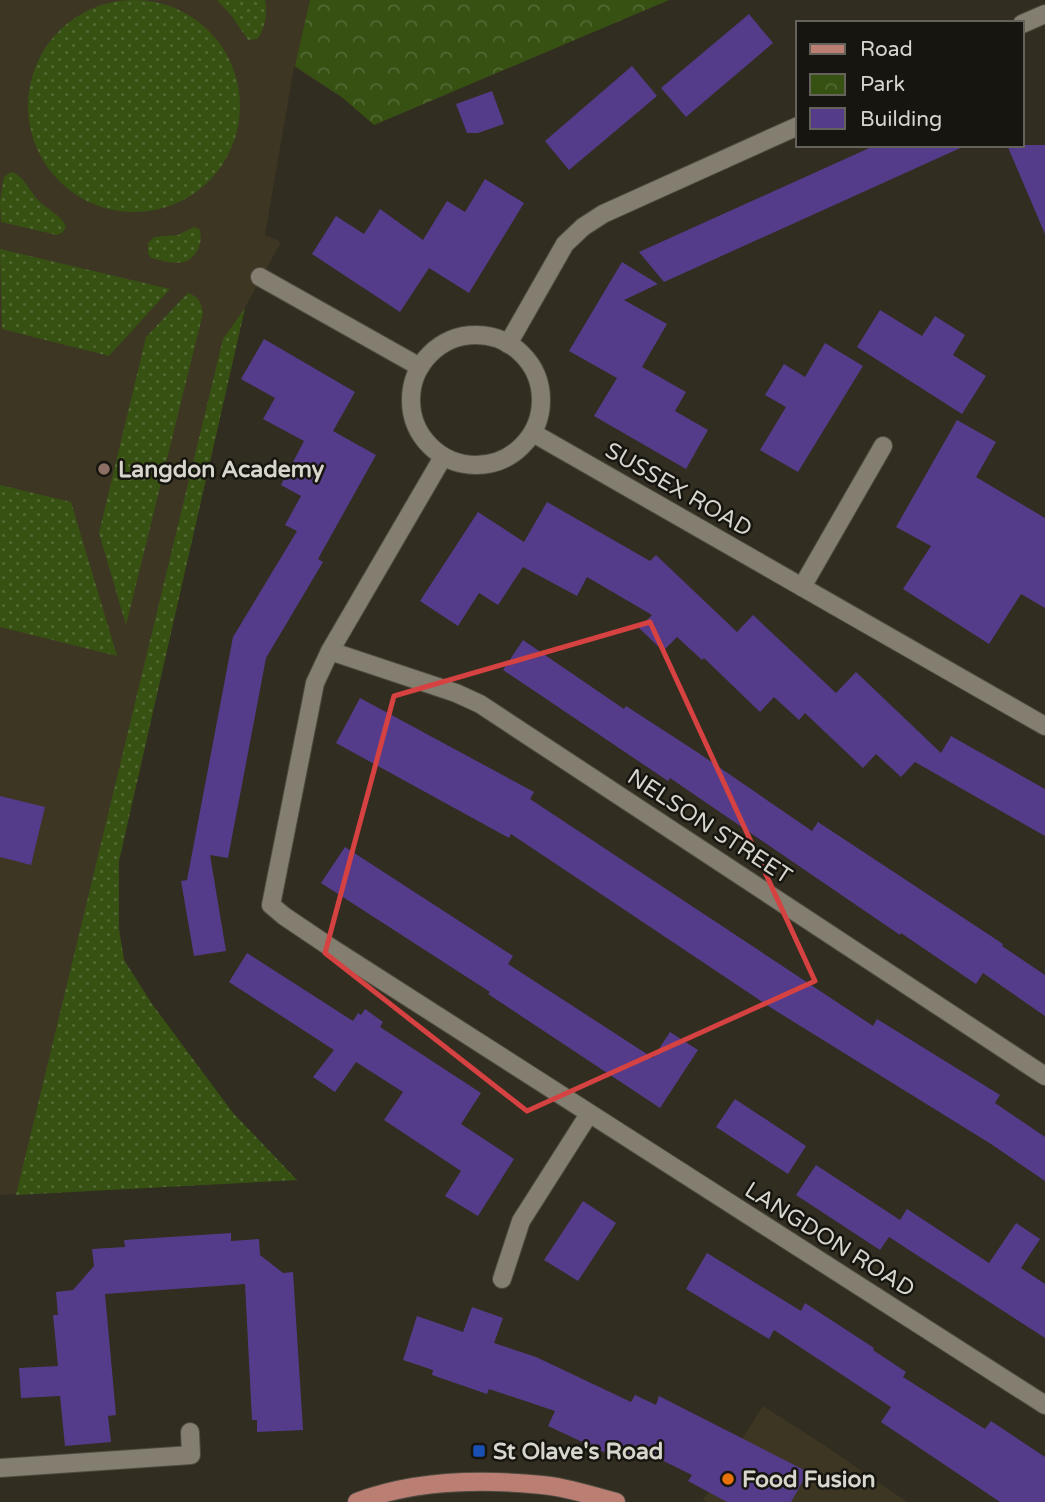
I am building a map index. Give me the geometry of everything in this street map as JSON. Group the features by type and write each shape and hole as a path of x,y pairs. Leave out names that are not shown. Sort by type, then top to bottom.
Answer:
{"main road":[{"path":"357,1502 382,1492 451,1483 544,1485 615,1502"}],"street":[{"path":"1024,23 1045,13"},
{"path":"508,344 565,244 583,227 603,214 796,126"},
{"path":"260,277 420,367"},
{"path":"469,335 489,336 508,344 522,354 539,383 539,418 533,433 520,449 503,460 483,465 463,465 443,457 427,444 413,417 412,386 420,367 433,351 450,340 469,335"},
{"name":"SUSSEX ROAD","path":"533,433 1045,725"},
{"path":"802,587 883,446"},
{"path":"330,651 443,457"},
{"name":"LANGDON ROAD","path":"330,651 315,683 271,905 330,947 1045,1405"},
{"name":"NELSON STREET","path":"330,651 456,693 480,704 1045,1076"},
{"path":"502,1279 521,1221 589,1114"},
{"path":"0,1468 191,1455 190,1432"}],"highlighted area":[{"path":"650,622 815,981 527,1111 325,953 394,696"}],"shaded area":[{"name":"Langdon Academy","path":"0,0 669,0 374,125 343,98 294,67 265,235 281,242 245,308 119,861 119,929 124,960 152,1004 233,1113 297,1180 0,1195"},
{"path":"763,1406 824,1445 907,1502 703,1500"}],"green space":[{"path":"134,0 175,8 209,31 232,65 240,106 232,147 209,181 175,204 134,212 93,204 59,181 36,147 28,106 36,65 59,31 93,8"},
{"path":"217,0 265,0 265,21 257,39 248,40"},
{"path":"310,0 669,0 374,125 343,98 295,66"},
{"path":"11,172 19,176 38,200 61,219 66,227 62,233 57,235 1,222 0,202 4,177"},
{"path":"194,227 199,229 201,234 193,257 177,263 151,258 148,243 154,237 178,235"},
{"path":"0,249 170,289 109,356 2,329"},
{"path":"188,293 199,300 203,313 126,625 99,533 146,337"},
{"path":"245,308 119,861 119,929 124,960 152,1004 233,1113 297,1180 16,1195 223,339"},
{"path":"0,485 71,502 117,656 0,627"}],"building":[{"path":"749,14 773,43 686,117 661,88"},
{"path":"632,66 657,96 569,170 545,141"},
{"path":"492,91 504,124 478,133 467,133 456,104"},
{"path":"1045,145 1045,234 1008,147"},
{"path":"872,147 963,147 664,282 639,252"},
{"path":"485,179 524,203 469,293 429,268 400,312 312,254 336,216 364,234 380,209 423,240 447,201 465,212"},
{"path":"622,262 658,284 624,300 667,324 642,367 686,392 675,411 708,430 686,469 594,416 617,378 569,351"},
{"path":"880,310 922,336 935,316 965,335 953,355 986,376 962,414 857,347"},
{"path":"264,339 355,392 333,431 376,455 318,559 323,562 266,658 228,858 210,855 226,951 194,956 181,881 187,880 233,637 297,531 285,525 301,496 281,485 304,441 263,419 275,398 241,379"},
{"path":"825,343 863,366 798,472 760,450 786,407 765,395 784,364 805,377"},
{"path":"957,420 996,442 976,477 1045,518 1045,608 1021,594 989,644 903,589 931,546 896,527"},
{"path":"547,502 650,561 656,555 737,632 753,615 836,693 856,672 941,753 951,736 1045,789 1045,836 915,762 901,777 876,754 863,768 805,713 799,720 774,697 760,712 704,658 702,660 677,637 663,651 639,628 652,615 587,577 577,596 523,567 498,605 479,593 458,626 420,601 478,512 524,542"},
{"path":"523,640 624,709 626,706 697,752 812,831 818,822 1003,944 1002,946 1045,975 1045,1016 983,973 976,984 670,778 668,781 503,670"},
{"path":"360,698 534,792 530,799 873,1026 877,1019 1000,1095 995,1103 1045,1137 1045,1181 991,1144 773,1009 511,834 509,838 336,743"},
{"path":"0,796 45,807 31,865 0,857"},
{"path":"345,847 513,956 508,964 653,1058 670,1032 698,1050 660,1108 488,994 490,992 321,883"},
{"path":"247,953 353,1021 358,1013 361,1015 365,1009 383,1022 380,1027 481,1093 461,1124 514,1159 478,1216 445,1196 461,1171 384,1120 403,1092 356,1062 335,1092 313,1077 334,1050 229,982"},
{"path":"735,1099 806,1146 788,1174 716,1127"},
{"path":"816,1165 900,1220 907,1209 989,1263 1016,1223 1040,1239 1021,1268 1045,1284 1045,1338 889,1237 880,1250 796,1195"},
{"path":"583,1201 616,1223 578,1281 544,1260"},
{"path":"231,1233 231,1241 259,1239 260,1255 283,1273 293,1272 303,1430 257,1432 257,1420 252,1420 245,1284 105,1294 116,1415 108,1416 111,1442 65,1446 60,1396 21,1398 19,1368 58,1366 53,1315 58,1315 56,1292 73,1290 94,1266 92,1249 125,1247 124,1240"},
{"path":"707,1253 801,1311 805,1303 906,1372 903,1377 985,1429 991,1421 1045,1457 1045,1502 1000,1502 881,1422 891,1407 774,1330 769,1339 686,1289"},
{"path":"472,1307 503,1318 494,1343 536,1357 631,1402 635,1395 656,1405 659,1396 808,1472 791,1502 727,1502 688,1481 692,1475 635,1447 630,1456 610,1445 606,1453 548,1426 555,1411 489,1389 487,1394 432,1375 433,1370 403,1360 417,1316 463,1332"}],"place":[{"name":"Langdon Academy","path":"104,469"},
{"name":"St Olave's Road","path":"479,1451"},
{"name":"Food Fusion","path":"728,1479"}]}
